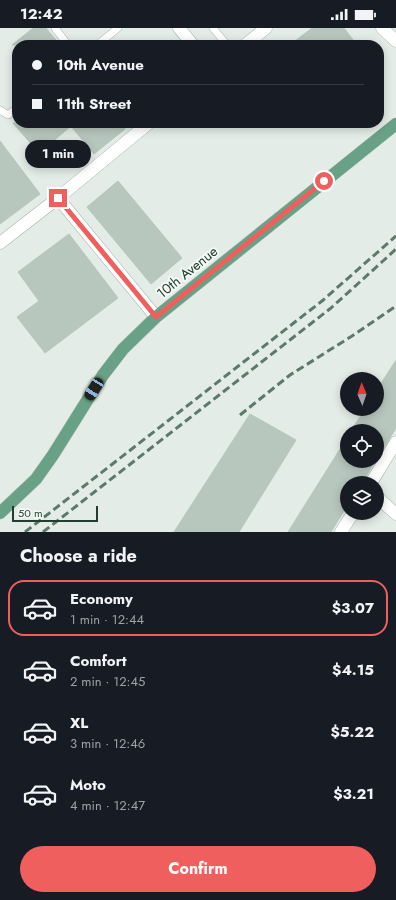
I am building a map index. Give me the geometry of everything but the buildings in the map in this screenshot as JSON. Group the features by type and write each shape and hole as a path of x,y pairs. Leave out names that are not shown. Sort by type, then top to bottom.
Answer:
{"main road":[{"name":"10th Avenue","path":"1,509 36,479 103,376 123,349 156,317 396,124"}],"street":[{"path":"179,28 189,40"},
{"path":"382,28 396,41"},
{"path":"250,40 261,30"},
{"path":"0,243 58,198 143,128"},
{"path":"58,198 156,317"},
{"path":"375,476 396,442"},
{"path":"384,503 396,514"},
{"path":"342,532 349,520"}],"lane":[{"path":"55,28 64,40"},
{"path":"103,40 118,28"},
{"path":"213,28 223,40"},
{"path":"0,110 8,115 12,112"}],"railway":[{"path":"25,532 322,301 396,236"},
{"path":"43,532 331,308 396,249"},
{"path":"240,415 290,375 396,306"}],"route":[{"path":"58,198 156,317 324,181"}]}
